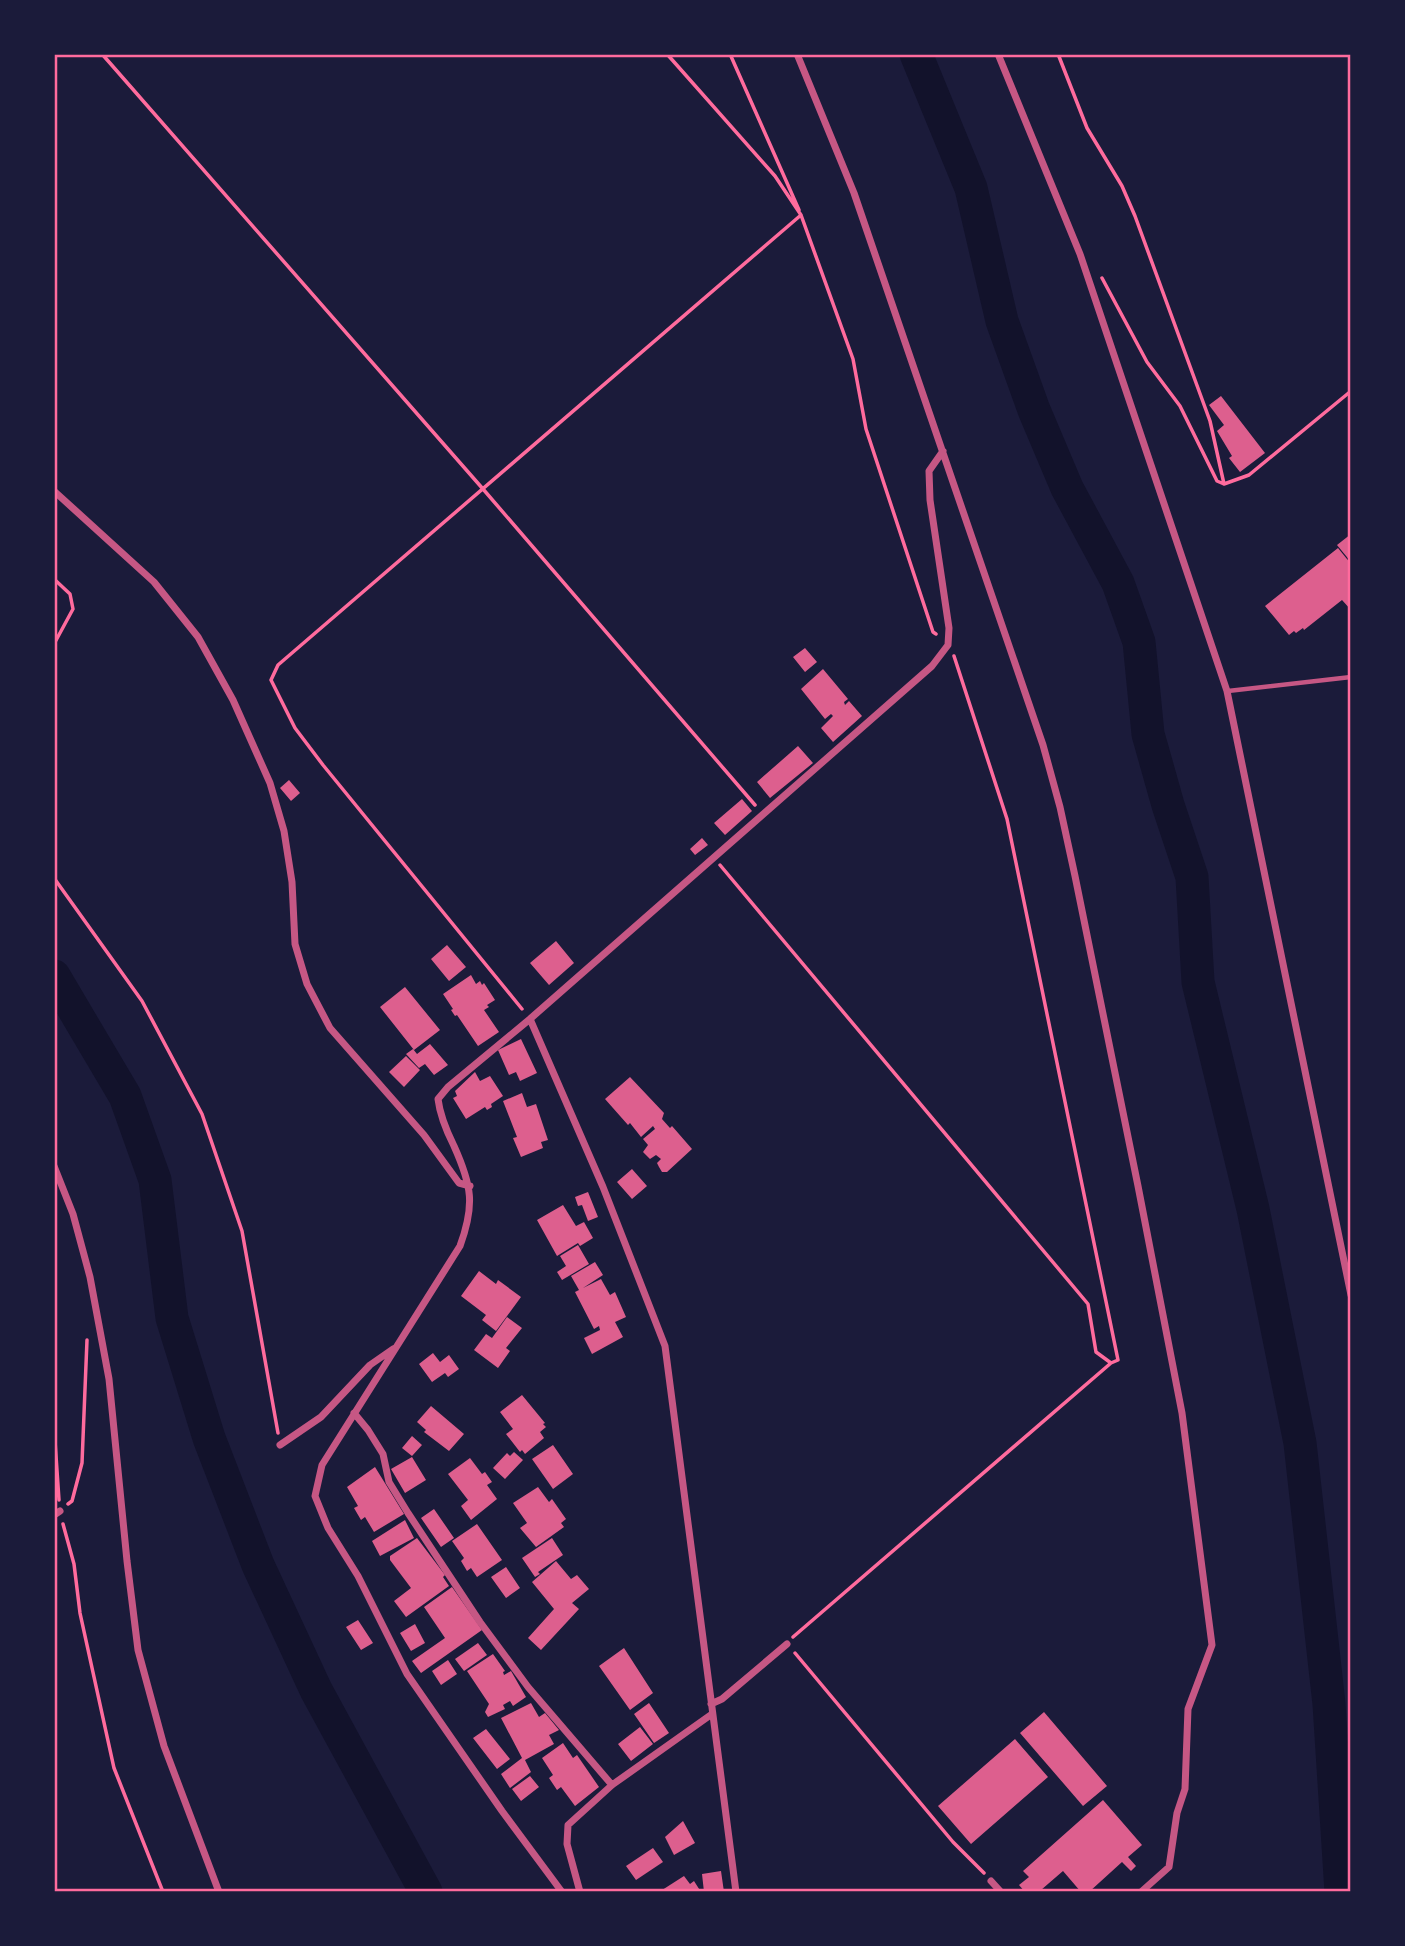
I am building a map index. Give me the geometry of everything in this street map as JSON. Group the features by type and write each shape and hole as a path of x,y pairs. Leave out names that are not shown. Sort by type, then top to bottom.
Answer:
{"street":[{"path":"797,54 854,193 1043,745 1060,807 1136,1172 1182,1413 1212,1645 1188,1709 1185,1789 1177,1813 1169,1867 1141,1892"},
{"path":"998,54 1080,254 1227,691 1351,1295"},
{"path":"562,1892 407,1674 358,1576 328,1528 315,1496 322,1465 460,1246 470,1218 470,1186 439,1115 438,1099 448,1087 530,1019 932,666 948,645 930,500 929,471 943,451"},
{"path":"54,491 154,582 198,638 233,700 270,783 284,831 292,881 295,944 307,984 330,1028 424,1135 459,1183 470,1186"},
{"path":"530,1019 603,1187 665,1346 736,1892"},
{"path":"54,1166 73,1214 90,1277 109,1379 138,1650 164,1746 219,1892"},
{"path":"280,1445 321,1417 370,1365 398,1346"},
{"path":"354,1413 383,1454 388,1482 480,1622 528,1686 612,1785"},
{"path":"711,1704 722,1699 787,1644"},
{"path":"580,1892 567,1844 568,1825 612,1785 712,1714"},
{"path":"991,1881 1001,1892"}],"lane":[{"path":"1227,691 1351,677"}],"path":[{"path":"102,54 764,815"},
{"path":"667,54 775,176 801,215"},
{"path":"730,54 801,215 853,359 866,429 933,632 948,645 958,666 1007,819 1118,1360 1111,1363 787,1644 953,1842 991,1881"},
{"path":"1058,54 1087,128 1122,186 1135,216 1210,421 1224,484"},
{"path":"530,1019 323,765 295,728 271,680 278,665 801,215"},
{"path":"1080,254 1104,280 1147,362 1180,406 1217,481 1224,484 1249,475 1351,391"},
{"path":"54,579 70,594 74,609 54,644"},
{"path":"714,858 1088,1304 1096,1352 1111,1363"},
{"path":"54,878 142,1001 202,1114 242,1231 280,1445"},
{"path":"57,1513 72,1501 82,1463 88,1330"},
{"path":"54,1426 57,1513 74,1564 80,1613 114,1768 163,1892"}],"building":[{"path":"1221,396 1265,453 1240,472 1229,458 1232,456 1217,431 1224,425 1209,405"},
{"path":"1351,534 1351,562 1337,545"},
{"path":"1338,548 1351,564 1351,610 1342,600 1304,630 1303,628 1296,633 1294,631 1289,635 1265,606"},
{"path":"805,648 817,662 805,672 793,657"},
{"path":"823,669 848,699 844,702 845,705 849,701 862,716 833,742 821,728 833,716 831,714 825,719 801,689"},
{"path":"798,746 813,763 770,798 757,782"},
{"path":"289,780 300,793 291,801 280,788"},
{"path":"742,799 752,811 725,835 714,823"},
{"path":"702,838 708,845 695,855 690,849"},
{"path":"556,941 574,963 549,985 530,963"},
{"path":"447,945 466,967 449,981 431,959"},
{"path":"471,975 476,984 480,981 482,985 484,983 495,1000 484,1010 499,1032 478,1046 457,1015 455,1016 443,994"},
{"path":"405,987 440,1030 414,1050 380,1007"},
{"path":"521,1039 537,1073 520,1081 516,1072 509,1075 498,1050"},
{"path":"430,1044 448,1065 434,1075 425,1064 419,1068 406,1054 413,1049 417,1054"},
{"path":"406,1056 420,1070 404,1087 389,1072"},
{"path":"475,1072 480,1081 490,1076 503,1096 491,1104 492,1107 487,1110 485,1107 466,1119 453,1098 457,1096 455,1091"},
{"path":"630,1077 664,1113 662,1119 670,1128 672,1126 692,1149 667,1172 662,1172 657,1163 661,1159 656,1155 650,1159 643,1152 648,1145 643,1139 655,1129 653,1126 641,1137 605,1099"},
{"path":"522,1093 527,1107 536,1104 548,1140 541,1142 543,1148 521,1157 513,1138 517,1137 503,1101"},
{"path":"632,1169 647,1186 632,1199 617,1182"},
{"path":"588,1192 598,1217 588,1221 582,1205 578,1206 575,1197"},
{"path":"563,1205 576,1226 584,1222 593,1238 580,1246 578,1243 557,1256 537,1220"},
{"path":"578,1245 589,1264 562,1280 557,1272 566,1266 560,1256"},
{"path":"595,1262 603,1275 583,1288 601,1279 610,1295 615,1292 626,1317 615,1322 623,1337 592,1354 584,1338 600,1330 599,1326 594,1329 575,1292 579,1290 571,1276"},
{"path":"479,1271 496,1284 498,1280 521,1297 496,1331 482,1320 486,1315 461,1296"},
{"path":"507,1317 522,1328 506,1348 510,1351 498,1368 474,1350 486,1334 492,1338"},
{"path":"433,1353 440,1362 449,1355 459,1369 448,1377 445,1373 432,1382 419,1364"},
{"path":"522,1395 546,1427 540,1432 544,1438 525,1454 522,1450 520,1452 506,1434 513,1429 500,1412"},
{"path":"431,1406 464,1434 449,1451 424,1432 426,1430 417,1422"},
{"path":"412,1436 422,1445 412,1456 402,1448"},
{"path":"553,1445 573,1474 553,1489 532,1459"},
{"path":"514,1452 523,1460 505,1479 493,1468 507,1453 510,1456"},
{"path":"412,1457 426,1480 405,1493 391,1469"},
{"path":"470,1458 492,1482 487,1485 497,1499 471,1520 461,1506 468,1500 448,1474"},
{"path":"375,1467 404,1514 374,1532 365,1517 361,1520 354,1508 358,1506 347,1487"},
{"path":"538,1487 549,1502 552,1499 566,1519 561,1523 564,1527 536,1547 520,1528 527,1523 513,1503"},
{"path":"434,1509 454,1538 441,1547 421,1518"},
{"path":"405,1520 414,1538 380,1556 372,1541"},
{"path":"477,1524 502,1560 477,1577 471,1568 467,1571 461,1561 464,1558 452,1541"},
{"path":"417,1538 445,1575 443,1577 449,1586 406,1617 394,1601 411,1588 390,1560 390,1556"},
{"path":"552,1538 563,1555 535,1577 522,1558"},
{"path":"556,1561 571,1579 577,1575 589,1589 572,1603 579,1609 541,1650 528,1638 554,1609 532,1582"},
{"path":"506,1567 520,1588 506,1598 491,1577"},
{"path":"452,1587 482,1630 421,1673 412,1661 445,1638 424,1607"},
{"path":"358,1620 373,1643 361,1650 346,1627"},
{"path":"415,1624 425,1643 411,1651 400,1633"},
{"path":"478,1643 487,1655 464,1671 455,1659"},
{"path":"624,1648 653,1693 630,1710 599,1666"},
{"path":"493,1654 505,1671 504,1675 511,1671 526,1697 513,1706 510,1701 503,1705 505,1709 488,1717 485,1712 489,1704 467,1671"},
{"path":"448,1660 457,1674 441,1685 432,1671"},
{"path":"531,1703 539,1717 545,1713 559,1730 549,1735 554,1744 525,1760 531,1772 510,1788 501,1774 522,1758 501,1718"},
{"path":"649,1703 669,1733 654,1743 634,1714"},
{"path":"1044,1712 1107,1786 1083,1806 1020,1733"},
{"path":"640,1727 653,1744 631,1761 618,1744"},
{"path":"486,1729 510,1759 497,1769 473,1738"},
{"path":"1015,1739 1048,1777 971,1844 938,1806"},
{"path":"563,1743 573,1758 577,1755 599,1787 575,1806 561,1787 557,1790 549,1778 553,1775 542,1758"},
{"path":"530,1776 539,1787 521,1801 512,1789"},
{"path":"1103,1800 1142,1845 1128,1857 1136,1866 1131,1871 1122,1862 1089,1892 1081,1892 1063,1871 1041,1890 1043,1892 1025,1892 1019,1885 1029,1877 1023,1871"},
{"path":"683,1821 695,1843 674,1855 665,1837"},
{"path":"653,1848 663,1862 636,1880 626,1866"},
{"path":"721,1871 724,1892 704,1892 702,1874"},
{"path":"684,1876 690,1884 694,1881 701,1892 659,1892"}],"waterway":[{"path":"916,54 971,188 1002,321 1034,410 1067,488 1118,583 1139,642 1148,734 1192,877 1198,982 1253,1209 1300,1443 1329,1704 1341,1892"},
{"path":"54,976 125,1096 155,1180 172,1318 209,1438 258,1565 316,1690 426,1892"}]}
